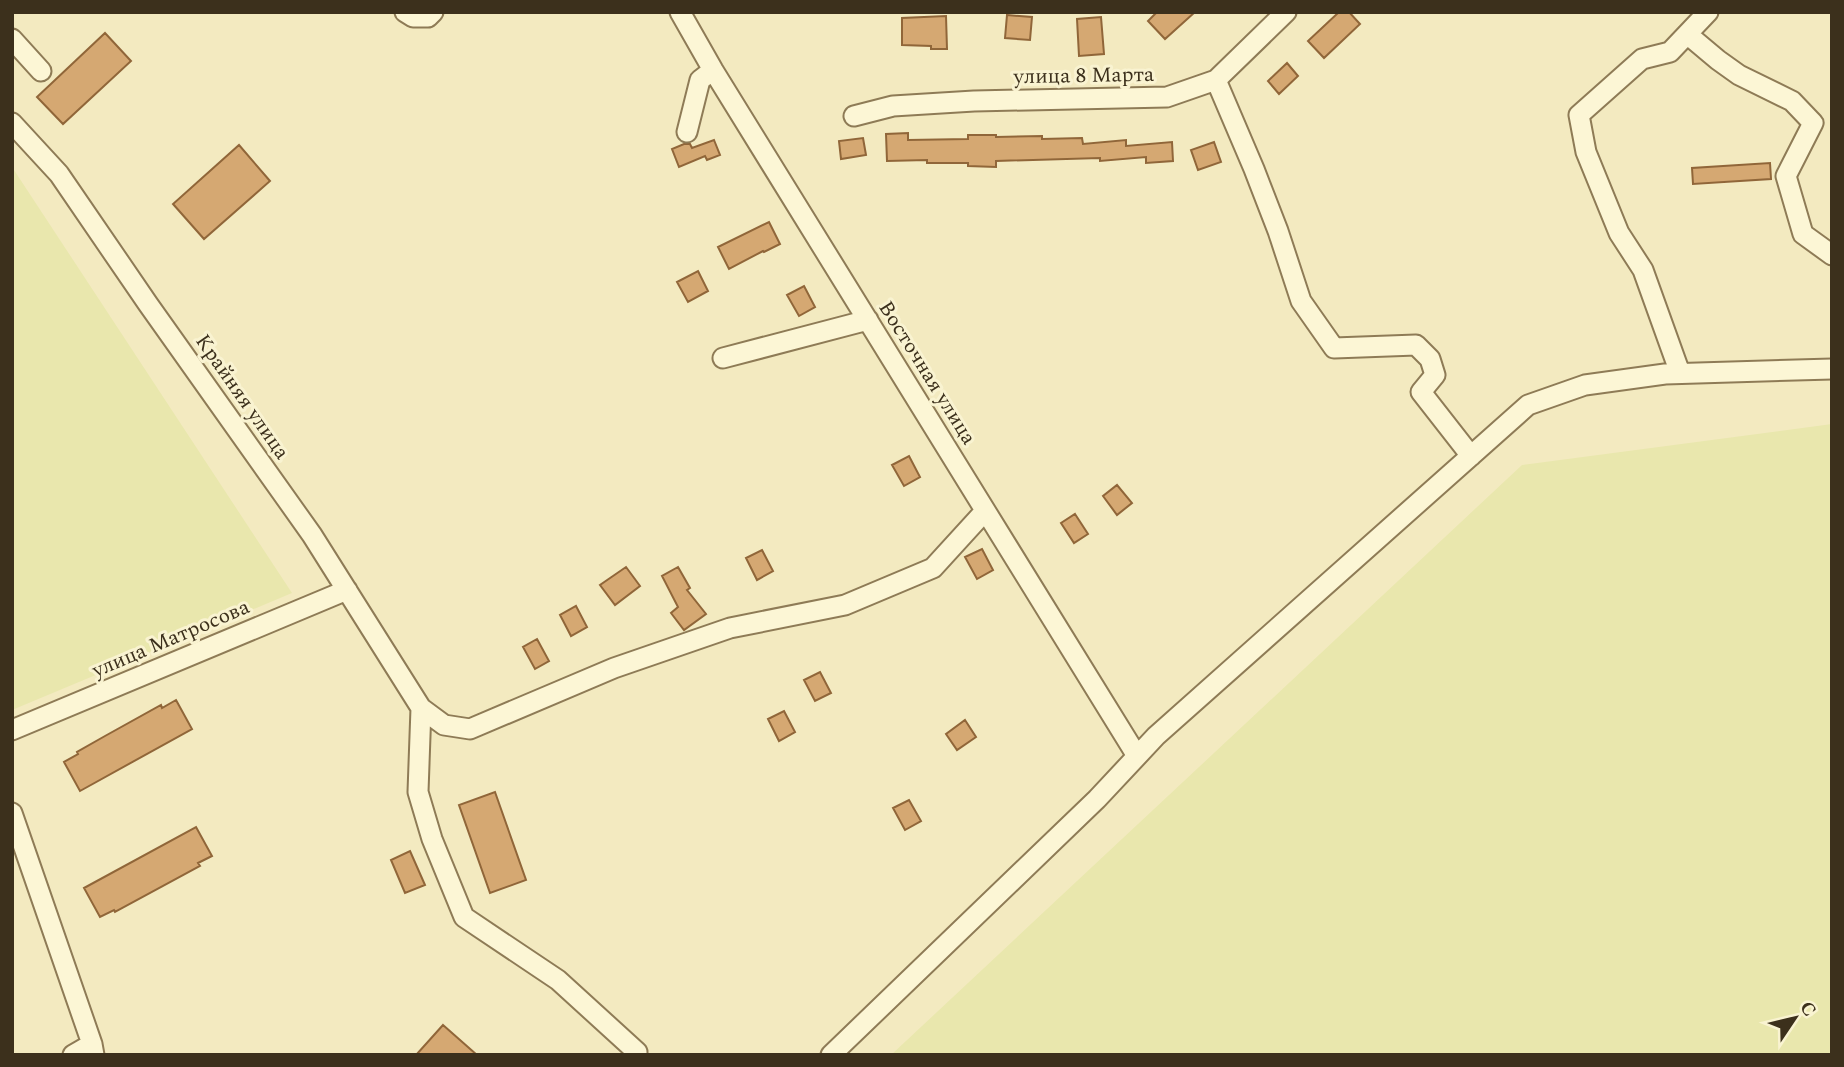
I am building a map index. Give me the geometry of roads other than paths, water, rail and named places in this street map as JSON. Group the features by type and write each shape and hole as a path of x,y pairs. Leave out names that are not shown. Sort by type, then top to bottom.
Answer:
{"street":[{"path":"405,12 413,17 428,17 433,12"},
{"name":"Восточная улица","path":"680,12 713,70 1137,756"},
{"name":"улица 8 Марта","path":"854,116 893,106 974,101 1167,97 1216,80 1286,12"},
{"path":"1680,373 1643,270 1619,233 1586,152 1579,115 1642,60 1670,52 1708,12"},
{"path":"1687,34 1739,75 1792,101 1814,123 1786,176 1803,234 1832,255"},
{"path":"12,39 41,71"},
{"path":"687,132 700,80 713,70"},
{"path":"1216,80 1278,231 1301,301 1334,348 1416,345 1430,359 1435,375 1421,392 1471,456"},
{"name":"Крайняя улица","path":"12,123 59,174 155,316 312,535 421,708"},
{"path":"723,358 868,320"},
{"path":"831,1055 1097,799 1156,736 1528,405 1585,385 1665,374 1832,369"},
{"path":"421,708 444,724 470,729 614,668 730,628 845,605 933,568 985,510"},
{"name":"улица Матросова","path":"12,730 346,590"},
{"path":"421,708 418,792 432,839 464,917 558,980 637,1052 637,1055"},
{"path":"13,816 93,1049 72,1055"}]}
